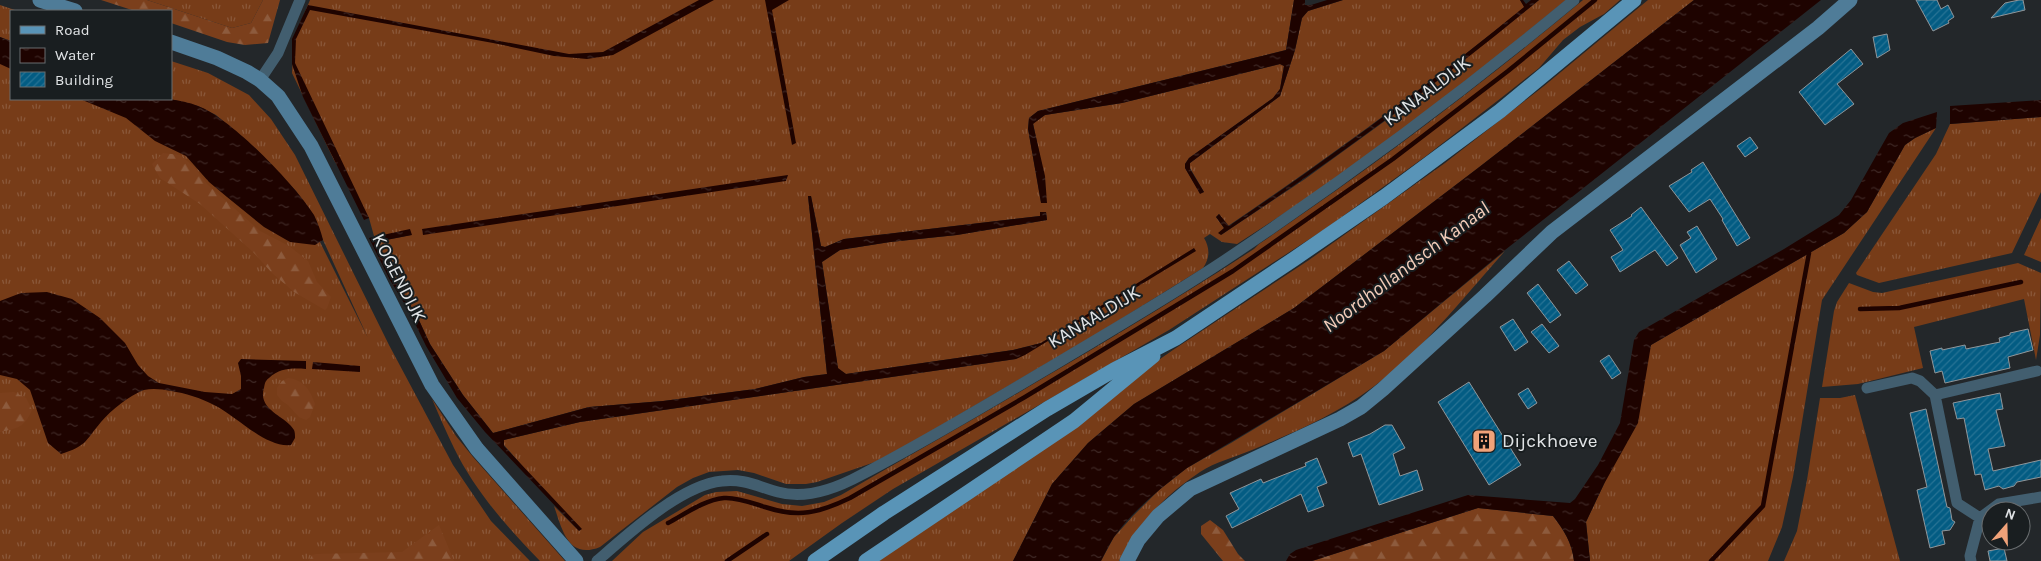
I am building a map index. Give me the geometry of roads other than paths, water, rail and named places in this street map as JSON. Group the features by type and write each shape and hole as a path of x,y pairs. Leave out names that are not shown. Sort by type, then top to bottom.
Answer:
{"main road":[{"path":"866,561 1074,421 1176,338 1294,260 1435,160 1508,105 1634,0"},
{"path":"815,561 884,513 1047,409 1114,370 1176,338"}],"street":[{"path":"40,0 72,10"},
{"path":"260,80 278,53 300,0"},
{"name":"KANAALDIJK","path":"597,561 640,524 687,493 703,485 720,481 738,480 753,483 782,494 799,495 815,493 858,477 931,438 1224,261 1397,140 1476,80 1574,0"},
{"path":"1127,561 1138,540 1158,516 1190,490 1340,419 1361,407 1422,354 1552,232 1818,28 1850,0"},
{"name":"KOGENDIJK","path":"172,42 217,58 260,80 278,96 311,146 432,385 477,449 576,561"},
{"path":"1935,395 2037,372"},
{"path":"1867,388 1912,378 1920,381 1935,395 1957,503 1980,518"},
{"path":"1970,559 1980,518 1999,504 2041,497"}],"water":[{"path":"699,0 714,0 613,55 587,59 554,56 310,10 296,39 295,63 369,218 364,220 303,97 292,64 292,39 308,5 569,54 603,52"},
{"path":"765,0 789,0 772,10 796,143 792,145"},
{"path":"1294,0 1305,0 1305,5 1311,5 1327,0 1343,0 1308,11 1302,18 1295,50 1280,96 1190,163 1190,169 1204,192 1200,194 1185,168 1185,164 1189,158 1273,98 1280,89 1284,66 1280,64 1122,103 1045,115 1033,124 1045,176 1047,203 1041,203 1028,129 1029,118 1038,111 1286,50"},
{"path":"1520,0 1523,0 1526,4 1531,0 1539,0 1462,62 1343,151 1221,235 1218,233 1224,228 1216,217 1219,214 1229,226 1305,174 1416,92 1524,7"},
{"name":"Noordhollandsch Kanaal","path":"1694,0 1821,0 1505,250 1384,351 1187,468 1148,500 1130,518 1114,537 1101,561 1013,561 1052,484 1088,443 1134,404 1294,308"},
{"path":"0,37 10,41 10,69 0,64"},
{"path":"172,99 198,106 212,113 244,138 278,170 314,215 323,240 315,245 290,242 264,227 209,182 186,156 155,141 126,118 82,100"},
{"path":"2041,100 2041,117 1950,124 1950,106"},
{"path":"1937,112 1936,128 1905,145 1867,212 1844,233 1651,345 1638,423 1604,484 1586,522 1590,561 1574,561 1567,537 1553,516 1478,508 1312,561 1286,561 1290,554 1296,550 1468,495 1570,503 1575,499 1598,465 1620,423 1634,340 1639,332 1784,249 1839,215 1851,200 1889,133 1903,123"},
{"path":"788,175 786,181 423,235 422,229"},
{"path":"808,196 811,196 821,246 825,247 844,239 1040,216 1040,212 1046,212 1047,220 957,235 890,242 840,250 822,262 838,368 846,374 1013,350 1041,343 1194,248 1196,251 1016,359 580,422 504,440 504,446 582,529 579,531 485,432 457,398 426,346 369,238 410,229 412,235 376,242 394,278 418,318 430,344 463,395 493,433 589,407 663,401 755,389 804,377 827,374"},
{"path":"47,292 72,299 100,318 125,343 138,365 148,376 159,383 205,392 232,394 241,389 238,363 241,359 306,361 306,369 291,369 277,372 267,380 264,388 263,396 268,407 294,430 295,438 291,445 281,445 261,437 223,410 204,400 176,392 150,389 132,396 121,404 105,417 85,442 61,454 48,443 30,390 17,379 0,375 0,301 21,293"},
{"path":"313,362 360,366 360,372 312,369"}],"waterway":[{"path":"668,523 702,504 724,498 739,499 777,510 798,513 818,510 850,498 1025,397 1233,271 1393,159 1508,71 1595,0"},
{"path":"1711,561 1763,506 1809,253"},
{"path":"1860,309 1899,308 2021,282"},
{"path":"727,561 767,534"}],"place":[{"name":"Dijckhoeve","path":"1484,441"}]}
